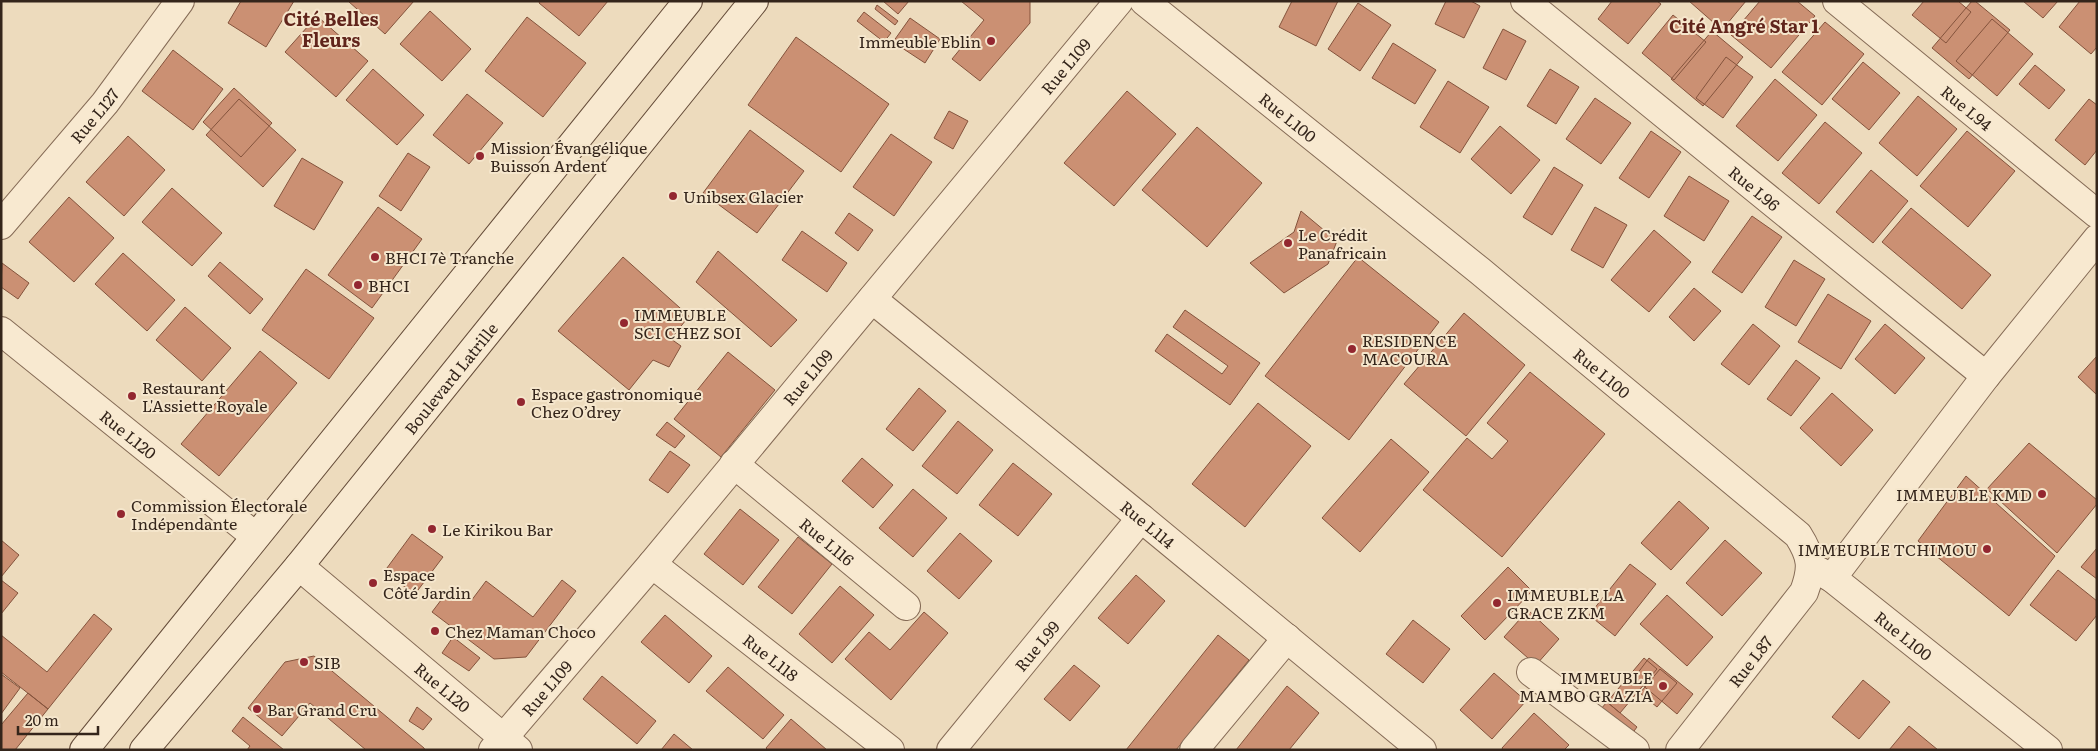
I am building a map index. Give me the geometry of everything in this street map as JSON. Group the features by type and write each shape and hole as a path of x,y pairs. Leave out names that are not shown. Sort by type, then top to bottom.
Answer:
{"street":[{"name":"Rue L127","path":"1,225 105,103 180,1"},
{"path":"84,750 688,1"},
{"name":"Boulevard Latrille","path":"144,750 299,566 754,1"},
{"name":"Rue L109","path":"505,746 652,564 741,471 872,299 1119,1"},
{"name":"Rue L100","path":"1144,1 1480,271 1798,536 1822,572 2048,750"},
{"name":"Rue L96","path":"1525,1 1986,376"},
{"name":"Rue L94","path":"1837,1 2097,214"},
{"path":"1822,572 1986,376 2097,239"},
{"name":"Rue L114","path":"872,299 1422,750"},
{"name":"Rue L120","path":"1,331 255,536"},
{"name":"Rue L116","path":"741,471 906,606"},
{"name":"Rue L99","path":"951,750 1141,518"},
{"name":"Rue L118","path":"652,564 890,750"},
{"name":"Rue L120","path":"299,566 505,746"},
{"name":"Rue L87","path":"1680,750 1804,592 1822,572"},
{"path":"1194,750 1287,638"},
{"path":"1531,672 1635,750"}],"building":[{"path":"241,1 294,1 266,47 228,23"},
{"path":"348,1 414,1 385,34"},
{"path":"540,1 608,1 579,36 539,3"},
{"name":"Immeuble Eblin","path":"883,1 909,1 898,14"},
{"name":"Immeuble Eblin","path":"961,1 1030,1 1030,23 980,81 952,59 984,20"},
{"path":"1292,1 1338,1 1316,46 1279,27"},
{"path":"1446,1 1471,1 1480,6 1464,38 1435,24"},
{"path":"1612,1 1657,1 1661,4 1628,44 1598,19"},
{"path":"1689,1 1746,1 1722,30"},
{"path":"1760,1 1797,1 1815,16 1771,68 1731,35"},
{"path":"1924,1 1958,1 1971,12 1946,43 1912,15"},
{"path":"1972,1 1975,1 2010,30 1969,79 1932,48"},
{"path":"2023,1 2058,1 2043,18"},
{"path":"2080,1 2097,1 2097,47 2091,54 2059,27"},
{"path":"1358,3 1391,25 1360,71 1328,49"},
{"path":"877,5 898,21 895,25 875,9"},
{"path":"430,11 471,49 442,81 400,44"},
{"path":"864,12 891,33 884,42 857,21"},
{"path":"1673,15 1706,42 1674,80 1642,53"},
{"path":"317,16 368,61 336,97 285,52"},
{"path":"527,17 586,63 543,117 485,71"},
{"path":"910,18 940,39 925,63 893,42"},
{"path":"1992,19 2033,54 1997,96 1956,61"},
{"path":"1825,22 1864,54 1822,105 1782,72"},
{"path":"1503,29 1526,41 1506,80 1483,68"},
{"path":"1712,31 1743,57 1703,106 1671,79"},
{"path":"796,37 889,104 841,172 748,105"},
{"path":"1393,43 1436,70 1415,104 1372,78"},
{"path":"173,50 223,89 193,130 142,91"},
{"path":"1726,57 1753,77 1723,118 1696,98"},
{"path":"1863,62 1900,93 1869,130 1832,99"},
{"path":"2035,65 2065,90 2049,109 2019,84"},
{"path":"373,69 424,115 397,145 346,100"},
{"path":"1550,69 1579,87 1556,124 1527,106"},
{"path":"1775,79 1817,115 1778,161 1736,126"},
{"path":"1448,81 1489,107 1460,153 1420,127"},
{"path":"234,88 272,123 241,157 203,122"},
{"path":"1127,91 1176,134 1114,206 1064,163"},
{"path":"467,94 503,123 469,164 433,135"},
{"path":"1918,96 1957,129 1917,176 1879,143"},
{"path":"1595,98 1631,123 1601,164 1566,139"},
{"path":"239,99 296,150 263,187 206,135"},
{"path":"2089,99 2097,105 2097,150 2085,165 2055,140"},
{"path":"949,111 968,121 953,149 934,138"},
{"path":"1825,122 1862,153 1819,204 1782,173"},
{"path":"1500,126 1540,160 1511,194 1471,159"},
{"path":"1197,127 1262,183 1207,247 1142,190"},
{"path":"750,130 804,171 757,233 703,193"},
{"path":"1651,131 1681,152 1649,198 1619,178"},
{"path":"1967,131 2015,171 1968,227 1920,186"},
{"path":"891,134 932,162 894,216 853,187"},
{"path":"128,136 165,170 124,216 86,182"},
{"path":"408,153 430,167 401,211 379,196"},
{"path":"302,158 343,182 314,230 274,206"},
{"path":"1554,167 1583,185 1552,235 1523,217"},
{"path":"1871,170 1908,201 1873,243 1836,212"},
{"path":"1689,176 1729,201 1704,241 1664,216"},
{"path":"172,188 222,233 192,266 142,222"},
{"path":"69,197 114,238 74,282 29,242"},
{"name":"BHCI 7è Tranche","path":"378,207 422,239 372,308 328,275"},
{"path":"1595,207 1627,225 1603,268 1571,250"},
{"path":"1911,208 1991,275 1962,309 1882,242"},
{"path":"1301,211 1337,241 1328,264 1284,293 1250,263 1294,232"},
{"path":"849,213 873,230 858,251 835,233"},
{"path":"1752,216 1782,237 1742,293 1712,272"},
{"path":"1654,230 1691,262 1649,312 1611,280"},
{"path":"802,231 847,263 827,292 782,260"},
{"path":"718,251 797,320 771,347 696,282"},
{"path":"123,253 175,300 147,331 95,284"},
{"name":"IMMEUBLE SCI CHEZ SOI","path":"623,257 689,316 671,339 681,346 669,367 653,360 629,390 558,331"},
{"name":"RESIDENCE MACOURA","path":"1358,257 1439,322 1349,440 1265,376"},
{"path":"1794,260 1825,279 1796,326 1765,307"},
{"path":"220,262 263,299 250,314 208,276"},
{"path":"2,263 29,283 18,299 1,287"},
{"path":"306,269 374,318 329,379 262,330"},
{"path":"1694,288 1721,311 1694,341 1669,317"},
{"path":"1828,294 1871,321 1841,369 1798,342"},
{"path":"185,307 231,348 202,381 156,340"},
{"path":"1185,310 1260,363 1230,405 1155,351 1167,334 1222,374 1228,366 1173,327"},
{"path":"1464,313 1525,365 1466,436 1404,384"},
{"path":"1753,324 1780,346 1749,385 1721,364"},
{"path":"1885,324 1925,358 1895,394 1855,359"},
{"path":"260,351 297,383 219,476 181,444"},
{"path":"728,352 775,390 721,457 674,419"},
{"path":"2097,356 2097,395 2078,377"},
{"path":"1796,360 1820,378 1791,416 1767,399"},
{"path":"1530,372 1605,434 1502,557 1423,490 1467,438 1492,459 1508,441 1487,423"},
{"path":"919,388 946,411 913,451 886,429"},
{"path":"1832,393 1873,430 1841,466 1800,428"},
{"path":"1258,403 1311,446 1245,527 1192,484"},
{"path":"958,421 993,450 957,494 922,466"},
{"path":"667,422 685,436 675,448 656,435"},
{"path":"1391,439 1429,472 1360,552 1322,518"},
{"name":"IMMEUBLE KMD","path":"2029,443 2097,500 2097,504 2057,553 1987,489"},
{"path":"670,451 690,465 668,493 649,480"},
{"path":"862,458 893,485 873,508 842,481"},
{"path":"1013,463 1052,494 1018,536 979,505"},
{"name":"IMMEUBLE TCHIMOU","path":"1966,476 2055,556 2009,616 1918,541"},
{"path":"913,489 947,518 913,557 879,528"},
{"path":"1679,501 1709,528 1671,570 1641,543"},
{"path":"740,509 779,540 743,585 704,554"},
{"path":"960,533 992,561 959,599 927,571"},
{"path":"412,534 443,557 415,594 384,572"},
{"path":"798,537 832,564 792,614 758,587"},
{"path":"1,540 19,555 1,577"},
{"path":"1725,540 1762,573 1722,616 1686,583"},
{"path":"2097,548 2097,579 2081,567"},
{"path":"1630,564 1656,584 1615,636 1589,615"},
{"name":"IMMEUBLE LA GRACE ZKM","path":"1508,567 1532,591 1485,640 1461,616"},
{"path":"2058,570 2097,601 2097,615 2076,641 2030,605"},
{"path":"1136,575 1165,601 1128,644 1098,618"},
{"path":"1,580 18,593 1,614"},
{"path":"562,580 576,591 526,657 494,659 432,612 451,587 471,601 486,581 533,617"},
{"path":"840,586 874,615 832,663 799,634"},
{"path":"1667,595 1713,637 1687,666 1640,624"},
{"path":"1528,610 1559,639 1536,665 1504,637"},
{"path":"924,612 948,633 891,700 845,659 869,632 890,650"},
{"path":"94,614 112,629 48,709 1,672 1,635 47,672"},
{"path":"665,615 712,656 689,683 641,642"},
{"path":"1413,620 1450,649 1423,683 1386,654"},
{"path":"1218,635 1249,660 1176,750 1126,750"},
{"path":"453,637 480,658 469,671 442,653"},
{"path":"314,656 425,750 366,750 310,703 282,736 248,708 285,662"},
{"path":"1644,658 1657,669 1620,713 1607,702"},
{"name":"IMMEUBLE MAMBO GRAZIA","path":"1649,658 1693,694 1677,714 1634,678"},
{"path":"1074,665 1100,686 1070,721 1044,699"},
{"path":"728,667 784,715 763,739 706,691"},
{"path":"1660,669 1677,683 1657,707 1640,693"},
{"path":"1494,673 1526,701 1492,739 1460,710"},
{"path":"1,674 20,688 1,714"},
{"path":"602,676 656,721 637,744 583,699"},
{"path":"1863,680 1890,702 1859,739 1832,717"},
{"path":"1287,686 1319,713 1289,750 1236,750"},
{"path":"28,693 48,709 15,750 1,750 1,725"},
{"path":"1607,702 1637,727 1631,735 1600,710"},
{"path":"417,707 432,719 423,730 409,721"},
{"path":"1534,713 1569,745 1564,750 1503,750 1502,748"},
{"path":"243,717 284,750 247,750 250,746 232,731"},
{"path":"791,719 827,750 768,750 766,748"},
{"path":"1909,726 1938,750 1889,750"},
{"path":"674,734 693,750 661,750"}],"place":[{"name":"Immeuble Eblin","path":"991,41"},
{"name":"Mission Évangélique Buisson Ardent","path":"480,156"},
{"name":"Unibsex Glacier","path":"673,196"},
{"name":"Le Crédit Panafricain","path":"1288,243"},
{"name":"BHCI 7è Tranche","path":"375,257"},
{"name":"BHCI","path":"358,285"},
{"name":"IMMEUBLE SCI CHEZ SOI","path":"624,323"},
{"name":"RESIDENCE MACOURA","path":"1352,349"},
{"name":"Restaurant L'Assiette Royale","path":"132,396"},
{"name":"Espace gastronomique Chez O’drey","path":"521,402"},
{"name":"IMMEUBLE KMD","path":"2042,494"},
{"name":"Commission Électorale Indépendante","path":"121,514"},
{"name":"Le Kirikou Bar","path":"432,529"},
{"name":"IMMEUBLE TCHIMOU","path":"1987,549"},
{"name":"Espace Côté Jardin","path":"373,583"},
{"name":"IMMEUBLE LA GRACE ZKM","path":"1497,603"},
{"name":"Chez Maman Choco","path":"435,631"},
{"name":"SIB","path":"304,662"},
{"name":"IMMEUBLE MAMBO GRAZIA","path":"1663,686"},
{"name":"Bar Grand Cru","path":"257,709"}],"district":[{"name":"Cité Angré Star 1","path":"1744,25"},
{"name":"Cité Belles Fleurs","path":"331,28"}]}
